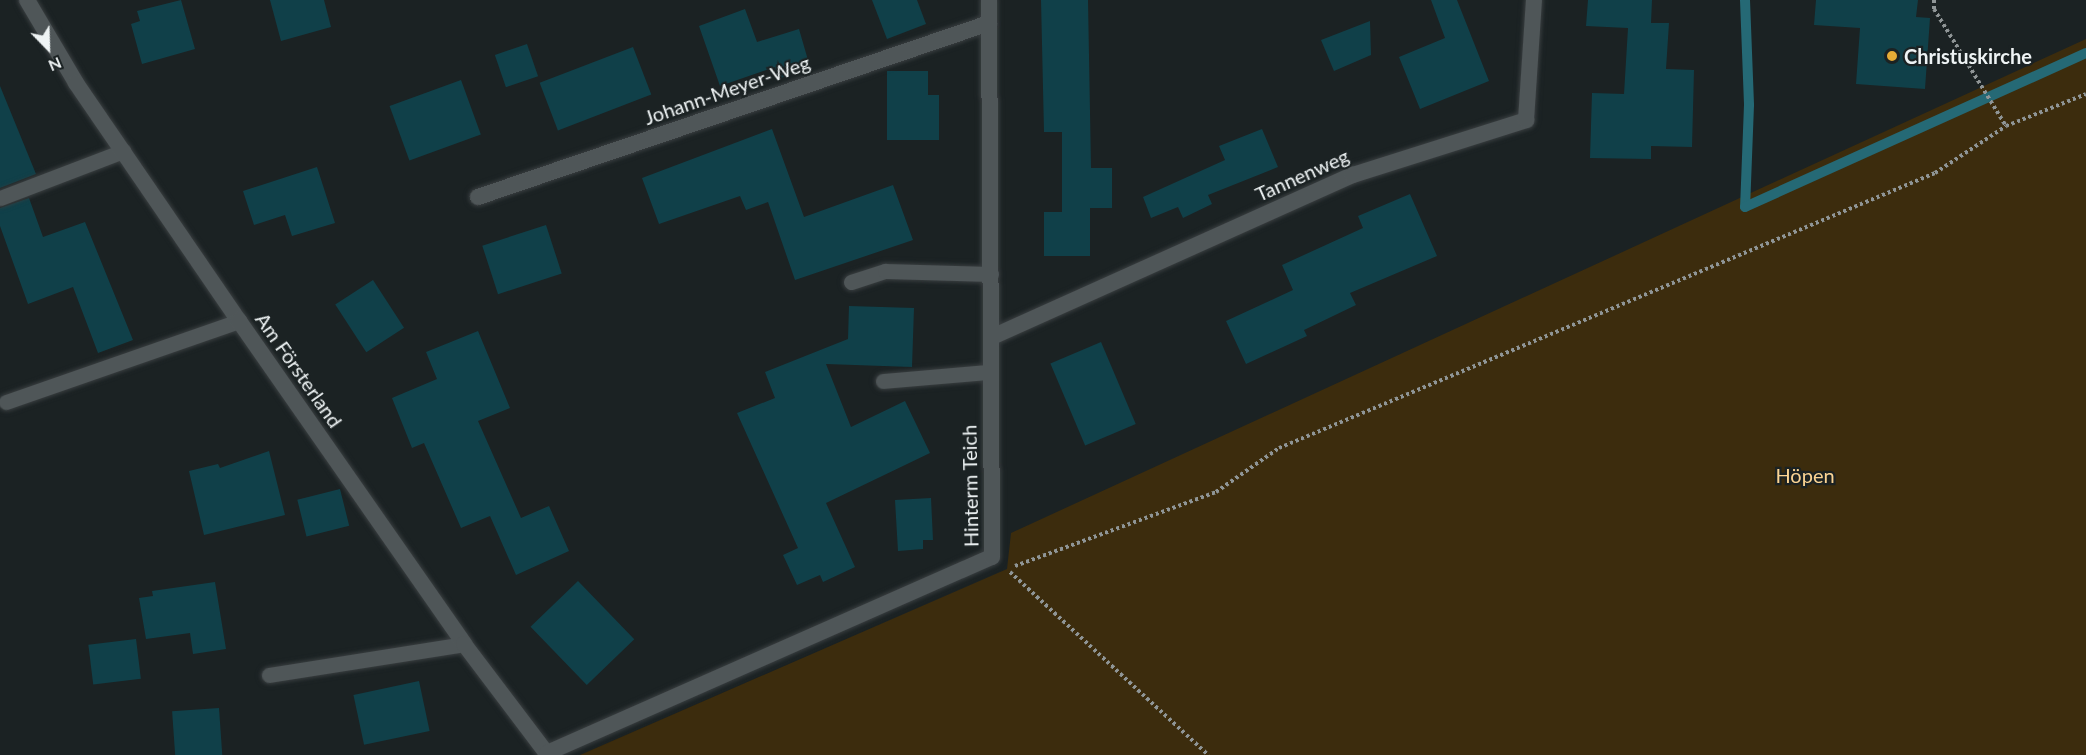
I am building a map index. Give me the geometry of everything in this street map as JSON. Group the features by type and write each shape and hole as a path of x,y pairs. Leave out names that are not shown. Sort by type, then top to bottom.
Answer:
{"street":[{"name":"Am Försterland","path":"27,0 123,151 239,321 464,644 548,754"},
{"name":"Hinterm Teich","path":"548,754 992,557 989,372 992,337 989,0"},
{"name":"Tannenweg","path":"992,337 1353,175 1526,120 1533,0"},
{"name":"Johann-Meyer-Weg","path":"478,196 989,22"}],"lane":[{"path":"0,198 123,151"},
{"path":"851,282 885,271 991,274"},
{"path":"6,402 239,321"},
{"path":"883,381 989,372"},
{"path":"269,675 464,644"}],"path":[{"path":"1934,0 1934,9 2007,126"},
{"path":"1208,755 1007,569 1216,492 1279,448 1935,173 2007,126 2086,94"}],"green space":[{"name":"Höpen","path":"2086,39 2086,755 580,755 1007,569 1011,533"}],"building":[{"path":"181,0 195,49 142,64 131,24 140,21 137,11"},
{"path":"270,0 324,0 331,27 281,41"},
{"path":"872,0 917,0 926,24 887,39"},
{"path":"1041,0 1088,0 1091,168 1112,168 1112,208 1090,208 1090,256 1044,256 1044,212 1062,212 1062,132 1044,132"},
{"path":"1431,0 1457,0 1489,81 1420,109 1399,57 1445,38"},
{"path":"1588,0 1652,0 1651,23 1669,23 1666,69 1694,70 1692,147 1651,146 1651,159 1590,158 1592,93 1624,94 1628,28 1586,26"},
{"name":"Christuskirche","path":"1816,0 1918,0 1916,17 1930,18 1925,89 1856,84 1860,28 1814,25"},
{"path":"745,9 757,42 799,29 810,67 778,79 775,67 720,86 699,26"},
{"path":"1370,21 1371,55 1334,71 1321,40"},
{"path":"527,44 538,76 506,87 495,55"},
{"path":"633,47 651,95 558,130 540,83"},
{"path":"887,71 928,71 928,95 939,95 939,140 887,140"},
{"path":"461,80 481,135 409,160 390,106"},
{"path":"0,86 36,174 0,188"},
{"path":"772,129 804,217 893,185 913,240 795,280 768,202 746,210 740,196 659,224 642,178"},
{"path":"1262,129 1278,167 1208,195 1212,204 1183,218 1178,207 1151,218 1143,197 1225,160 1219,146"},
{"path":"317,167 335,223 292,236 285,215 254,225 243,191"},
{"path":"1410,194 1437,256 1350,293 1356,305 1304,330 1307,336 1246,364 1226,321 1293,290 1282,265 1363,228 1358,216"},
{"path":"29,198 43,237 85,222 133,340 98,353 73,287 28,304 0,226 0,208"},
{"path":"546,225 562,274 498,294 482,246"},
{"path":"373,280 404,328 366,352 335,305"},
{"path":"849,306 914,308 912,367 826,364 851,427 905,401 930,453 826,503 855,567 823,582 820,575 797,585 783,555 798,548 737,413 775,398 765,372 848,339"},
{"path":"478,331 510,408 478,421 521,518 549,506 569,551 516,575 490,516 461,528 424,443 412,448 392,398 437,379 426,352"},
{"path":"1101,342 1136,424 1085,445 1050,363"},
{"path":"269,451 285,515 204,535 189,471 218,464 220,468"},
{"path":"340,489 349,526 307,537 297,500"},
{"path":"931,498 933,540 923,540 923,549 898,551 895,500"},
{"path":"578,581 634,639 587,685 531,627"},
{"path":"215,582 226,649 193,654 190,633 146,639 139,598 153,596 152,591"},
{"path":"136,639 141,679 93,685 88,645"},
{"path":"419,681 430,731 364,745 353,695"},
{"path":"219,708 222,755 175,755 172,711"}],"waterway":[{"path":"1745,0 1749,105 1745,207 2086,53"}],"place":[{"name":"Christuskirche","path":"1892,56"}]}
